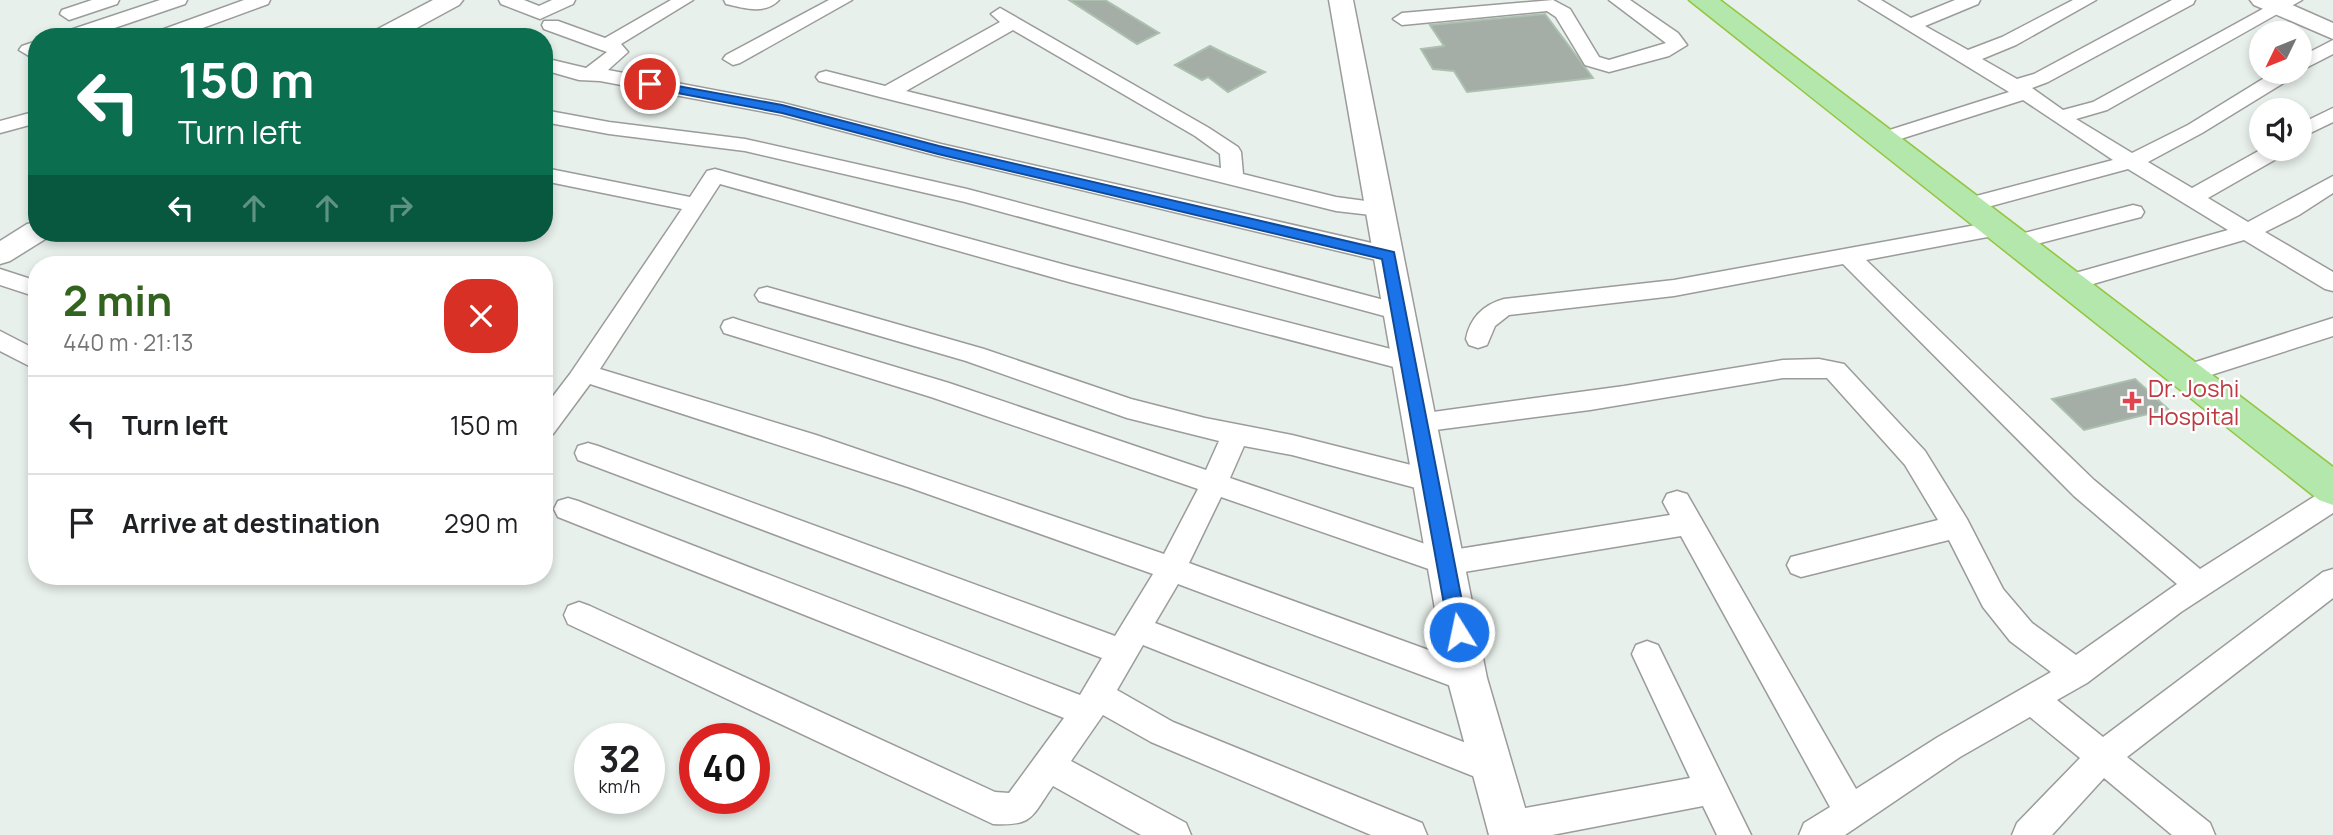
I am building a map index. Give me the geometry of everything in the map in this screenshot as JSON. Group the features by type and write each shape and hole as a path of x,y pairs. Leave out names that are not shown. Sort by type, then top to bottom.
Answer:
{"highway":[{"path":"1703,0 2333,489"}],"street":[{"path":"69,13 110,0"},
{"path":"95,28 178,0"},
{"path":"185,28 261,0"},
{"path":"398,28 451,0"},
{"path":"508,0 540,13 566,0"},
{"path":"606,45 684,0"},
{"path":"733,0 755,5 770,0"},
{"path":"733,59 843,0"},
{"path":"1341,0 1467,678 1510,831 1712,789"},
{"path":"1402,19 1551,5 1563,13 1592,61 1609,66 1662,52 1677,45 1671,37 1618,0"},
{"path":"1868,0 2020,90 2246,231 2327,272"},
{"path":"1910,25 1971,0"},
{"path":"1966,58 2008,41 2087,0"},
{"path":"1884,138 2020,90 2186,0"},
{"path":"2060,117 2100,106 2277,2 2333,32"},
{"path":"887,93 1007,18 1202,132 1230,152 1232,177"},
{"path":"551,25 618,51 592,74"},
{"path":"2312,58 2333,47"},
{"path":"553,66 592,74 967,196 1399,312"},
{"path":"826,77 1336,204 1380,209"},
{"path":"1969,205 2133,161 2195,129 2268,84"},
{"path":"2312,125 2333,114"},
{"path":"553,118 609,128 757,126 938,150 1389,256"},
{"path":"0,127 28,119"},
{"path":"553,415 715,176 757,126"},
{"path":"2193,197 2256,161"},
{"path":"715,176 1069,274 1409,362"},
{"path":"553,177 696,205"},
{"path":"2069,283 2218,242 2268,224 2298,209 2333,183"},
{"path":"1478,339 1486,316 1504,307 1674,288 1849,256 2007,235 2133,212"},
{"path":"0,254 28,237"},
{"path":"1849,256 2084,488 2199,585"},
{"path":"0,277 28,286"},
{"path":"767,295 975,355 1128,408 1292,445 1431,481"},
{"path":"733,327 940,390 1446,562 1683,513 1851,812"},
{"path":"2186,374 2333,327"},
{"path":"0,340 28,356"},
{"path":"1420,422 1516,413 1821,367 1835,370 1915,458 1957,527 1993,598 2021,632 2076,673"},
{"path":"583,373 800,439 1172,568 1467,678"},
{"path":"579,615 993,808 1017,809 1092,704 1172,568 1214,484 1235,434"},
{"path":"588,453 1493,769"},
{"path":"1816,835 1949,747 2076,673 2199,585 2333,499"},
{"path":"569,509 1092,704 1409,835"},
{"path":"1801,565 1957,527"},
{"path":"2029,835 2102,757 2333,581"},
{"path":"1647,654 1734,835"},
{"path":"2032,699 2198,835"},
{"path":"1048,766 1174,835"}],"building":[{"path":"1069,0 1105,0 1159,33 1137,44"},
{"path":"1545,14 1593,78 1467,92 1454,71 1433,69 1421,49 1444,46 1430,25"},
{"path":"1210,46 1265,72 1228,92 1208,77 1202,80 1175,65"},
{"path":"2135,379 2168,409 2084,430 2052,399"}],"place":[{"name":"Dr. Joshi Hospital","path":"2132,401"}],"route":[{"path":"650,84 782,109 938,150 1389,256 1459,632"}]}
